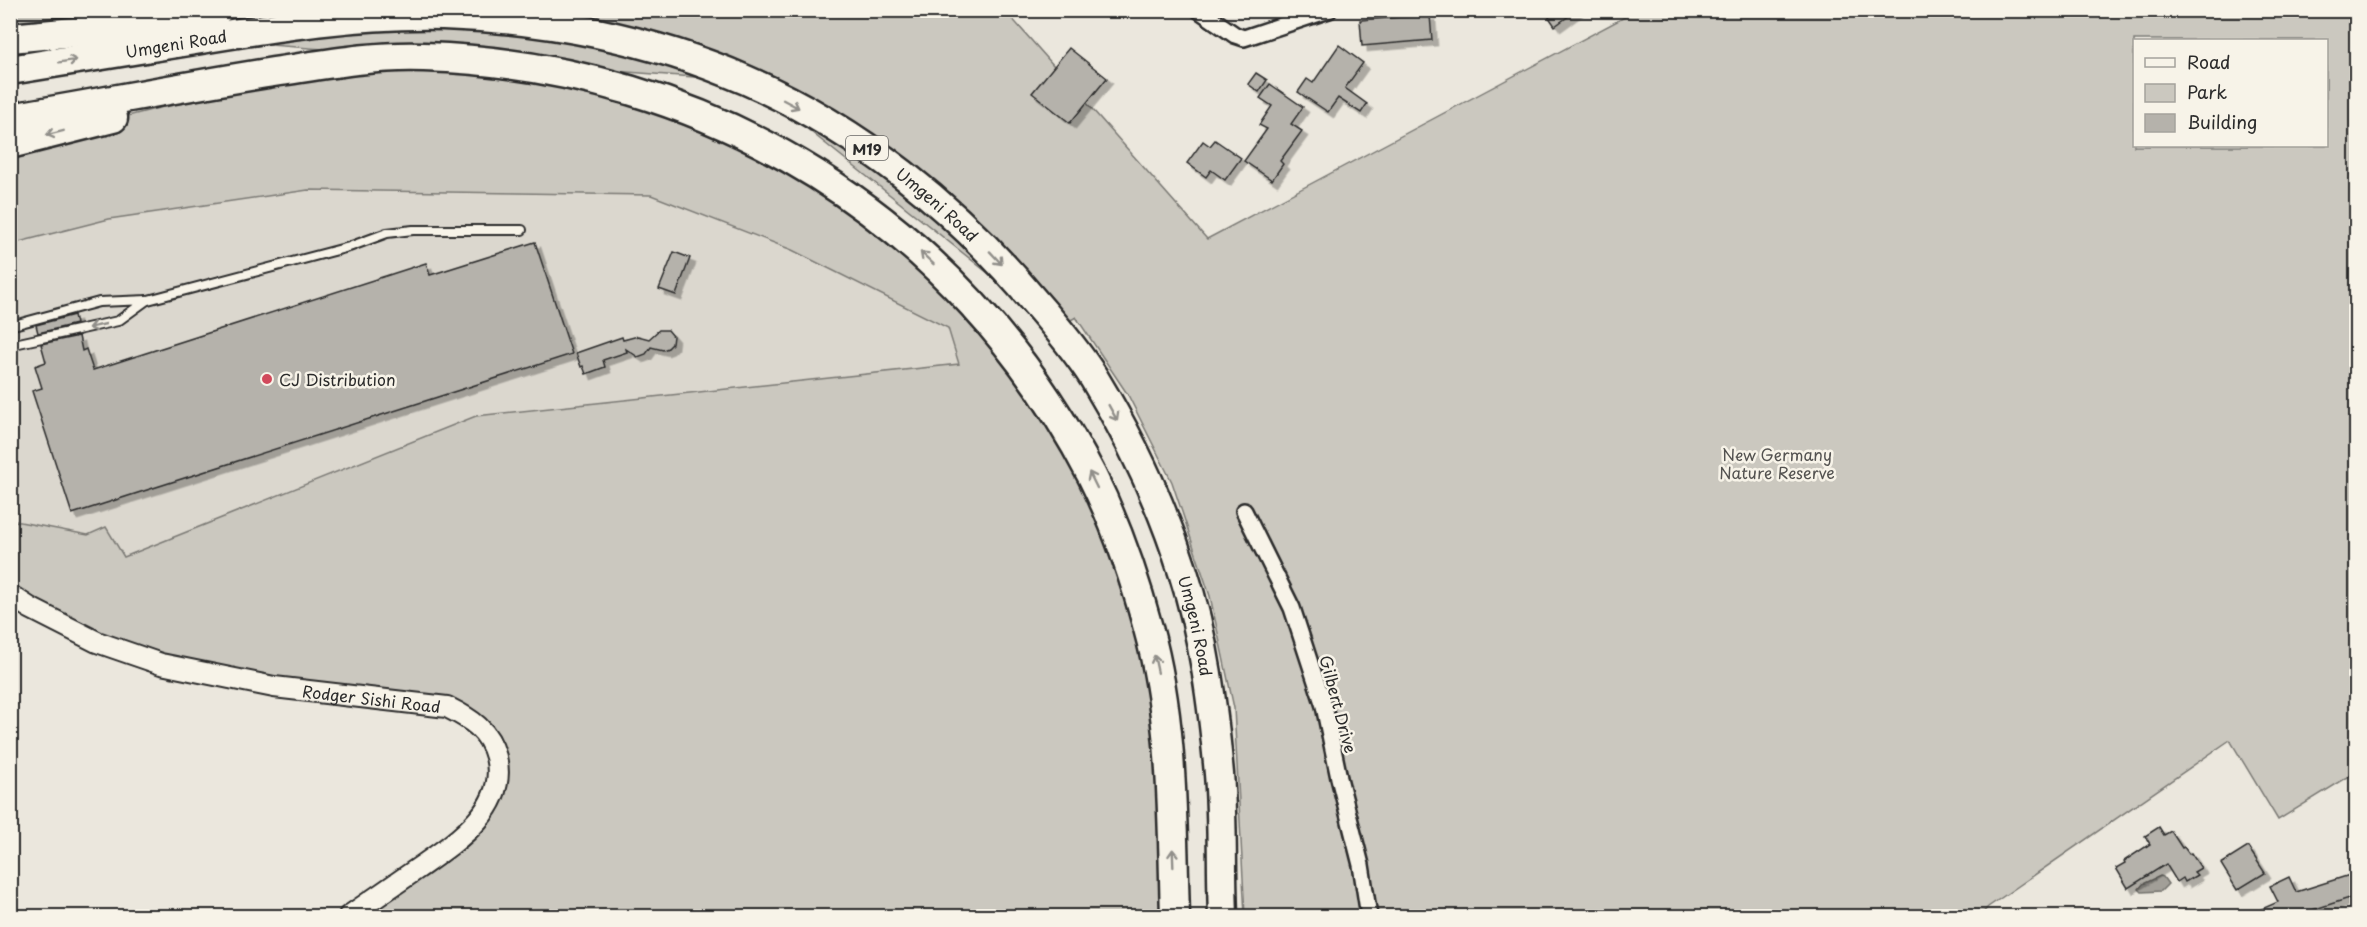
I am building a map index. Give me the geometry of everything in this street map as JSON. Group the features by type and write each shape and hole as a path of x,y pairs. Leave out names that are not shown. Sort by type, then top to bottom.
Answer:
{"highway":[{"path":"10,38 85,31 218,10"},
{"path":"560,10 597,18 657,38 747,81"},
{"name":"Umgeni Road","path":"10,70 288,24 351,16 441,15 520,20 595,34 665,51 747,81 818,118 882,158 946,208 1018,281 1057,328 1098,386 1132,446 1163,516 1185,576 1199,635 1219,775 1223,916"},
{"path":"10,144 279,79 421,57"},
{"path":"10,118 245,76 341,62 421,57 497,63 566,75 636,92 719,122 790,158 852,197 899,233 977,309 1031,376 1073,441 1098,490 1128,564 1149,631 1162,693 1170,764 1175,916"}],"street":[{"path":"1199,10 1234,35 1244,38 1329,10"},
{"name":"Gilbert Drive","path":"1244,512 1292,608 1324,706 1361,865 1370,916"},
{"name":"Rodger Sishi Road","path":"10,595 30,608 98,642 161,664 274,687 447,707 471,718 490,741 499,770 486,809 477,822 447,848 349,916"}],"lane":[{"path":"10,326 111,300 148,300 348,247 387,233 413,230 522,230"},
{"path":"10,345 118,321 148,300"}],"shaded area":[{"path":"308,190 651,195 792,250 948,328 959,364 476,416 124,557 88,535 15,521 11,517 10,357 16,353 10,335 11,244 109,219"},
{"path":"2160,876 2168,884 2161,891 2142,892 2139,889 2143,884"}],"green space":[{"name":"New Germany Nature Reserve","path":"11,10 1011,11 1009,15 1207,239 1636,11 2356,11 2356,772 2278,820 2230,740 1988,907 1980,916 1245,916 1234,708 1210,596 1172,482 1128,395 1076,317 1057,328 747,81 85,31 11,29"},
{"path":"421,60 501,68 724,126 898,236 1048,407 1149,632 1173,916 352,916 479,820 500,763 468,714 239,679 137,653 11,590 11,517 15,521 88,535 106,527 124,557 476,416 959,364 948,328 792,250 651,195 308,190 109,219 11,244 11,146 159,108 280,81"}],"building":[{"path":"1544,10 1577,10 1555,26"},
{"path":"1430,15 1432,40 1362,46 1360,20"},
{"path":"1339,45 1363,63 1345,88 1367,104 1361,113 1338,98 1328,112 1298,92 1307,79 1313,83"},
{"path":"1069,48 1107,78 1070,123 1032,93"},
{"path":"1256,73 1267,80 1259,92 1248,84"},
{"path":"1270,84 1303,107 1291,124 1302,131 1280,161 1283,164 1272,180 1244,161 1267,129 1259,125 1272,106 1260,98"},
{"path":"1215,140 1241,158 1225,180 1211,170 1206,177 1187,163 1203,141 1210,146"},
{"name":"CJ Distribution","path":"535,242 572,354 72,514 32,391 42,388 35,366 46,362 41,344 79,336 82,351 86,349 93,370 426,263 430,275"},
{"path":"674,252 690,258 676,295 659,289"},
{"path":"74,315 76,324 38,333 36,325"},
{"path":"659,330 668,330 673,336 672,344 668,348 663,350 651,347 646,354 638,357 626,349 627,352 603,360 605,367 586,374 583,366 581,367 576,353 622,337 623,340 638,336 649,339"},
{"path":"2159,827 2164,835 2171,831 2182,848 2184,847 2189,854 2191,853 2201,868 2194,872 2197,875 2185,882 2183,878 2177,882 2166,864 2128,888 2116,868 2150,844 2145,836"},
{"path":"2248,847 2265,873 2237,890 2221,864"},
{"path":"2356,873 2356,896 2306,912 2308,916 2246,916 2278,902 2270,886 2289,877 2296,892"}],"place":[{"name":"CJ Distribution","path":"267,379"}]}
